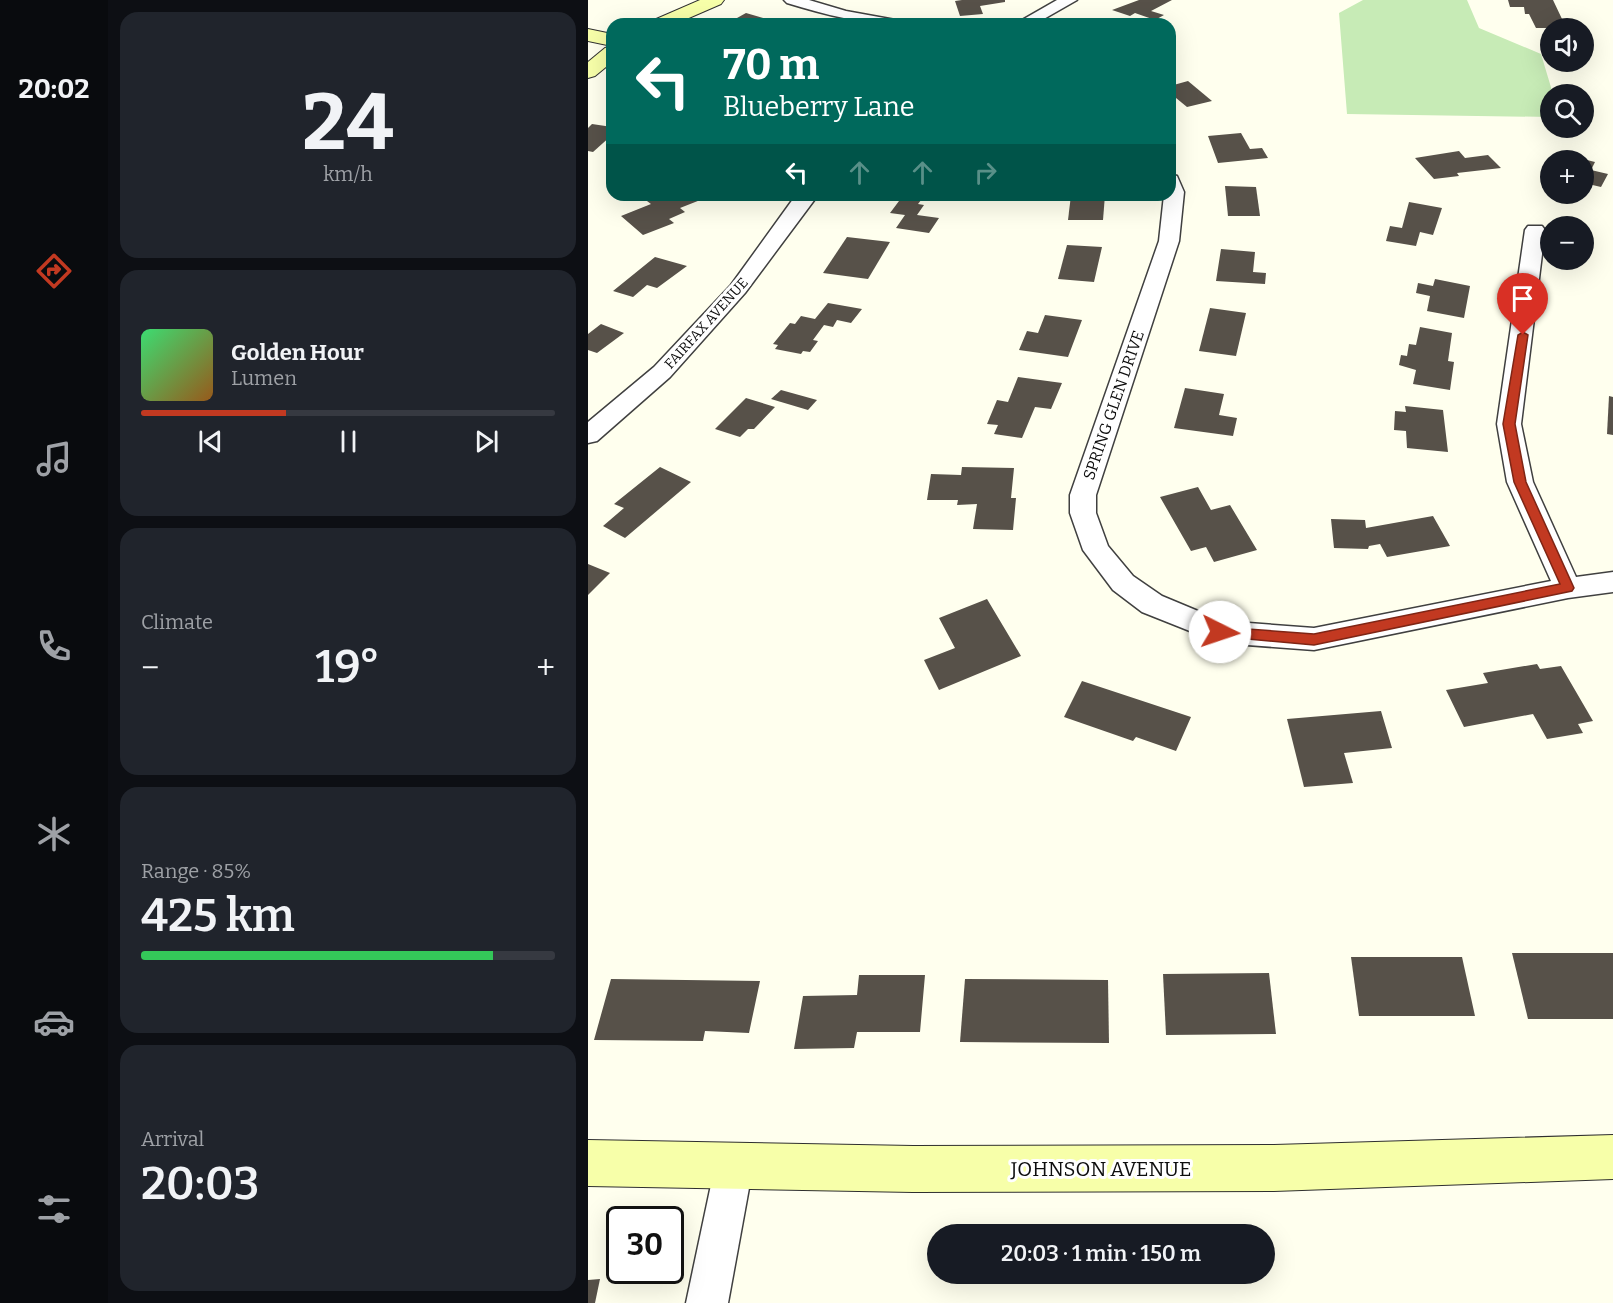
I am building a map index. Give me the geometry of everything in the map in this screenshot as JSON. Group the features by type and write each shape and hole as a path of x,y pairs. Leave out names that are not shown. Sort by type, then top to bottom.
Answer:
{"street":[{"path":"674,18 715,0"},
{"path":"792,0 861,18"},
{"path":"1034,18 1069,0"},
{"path":"588,35 606,39"},
{"path":"588,72 606,57"},
{"name":"FAIRFAX AVENUE","path":"588,435 662,372 731,298 804,201"},
{"name":"SPRING GLEN DRIVE","path":"1173,201 1169,241 1083,495 1083,513 1096,550 1124,583 1152,604 1220,632 1314,639 1568,588 1613,582"},
{"path":"1535,230 1509,424 1520,482 1568,588"},
{"name":"JOHNSON AVENUE","path":"588,1163 734,1166 1274,1168 1613,1156"},
{"path":"707,1303 734,1166"}],"green space":[{"path":"1363,0 1467,0 1479,28 1540,54 1540,72 1546,72 1550,84 1540,84 1540,117 1347,114 1339,13"}],"building":[{"path":"1005,0 1005,2 980,6 983,14 960,16 955,1"},
{"path":"1139,0 1172,0 1151,11 1164,15 1159,18 1149,18 1135,13 1130,16 1112,10"},
{"path":"1508,0 1553,0 1562,18 1540,18 1540,28 1536,28 1529,14 1525,14 1524,7 1510,7"},
{"path":"746,13 763,18 737,18"},
{"path":"1188,81 1212,101 1187,107 1176,98 1176,84"},
{"path":"592,124 606,126 606,140 593,152 588,151 588,128"},
{"path":"1241,133 1250,149 1262,148 1268,158 1218,163 1208,136"},
{"path":"1459,151 1465,158 1488,155 1501,168 1457,173 1459,176 1434,179 1415,158"},
{"path":"1594,171 1608,174 1601,187 1594,185"},
{"path":"1225,186 1256,187 1260,216 1228,216"},
{"path":"647,201 698,201 680,208 685,212 669,219 674,223 643,235 621,216 651,204"},
{"path":"899,201 920,201 918,204 924,205 917,215 939,218 929,233 896,228 905,215 890,213"},
{"path":"1070,201 1105,201 1103,220 1068,220"},
{"path":"1409,202 1442,208 1433,235 1420,232 1416,246 1386,241 1390,226 1402,228"},
{"path":"847,237 890,242 868,279 823,273"},
{"path":"1067,245 1102,247 1094,282 1058,279"},
{"path":"1221,249 1255,252 1253,272 1266,273 1265,284 1216,281"},
{"path":"655,257 687,266 657,288 647,285 633,297 613,291"},
{"path":"1435,279 1470,286 1464,318 1427,311 1430,296 1416,293 1418,283 1433,286"},
{"path":"828,303 862,309 851,323 837,320 833,327 824,325 813,340 818,341 810,352 803,351 801,354 775,349 778,345 773,344 790,323 795,324 801,316 815,319"},
{"path":"1210,308 1246,313 1236,356 1199,351"},
{"path":"1045,315 1082,320 1068,357 1019,350 1027,331 1038,333"},
{"path":"601,324 624,333 597,353 588,350 588,334"},
{"path":"1420,327 1452,333 1448,361 1454,362 1450,390 1413,384 1416,370 1399,365 1401,355 1407,356 1409,344 1416,345"},
{"path":"1018,377 1062,383 1051,409 1035,407 1022,438 994,434 998,425 987,424 997,400 1008,402"},
{"path":"1185,388 1224,394 1219,415 1237,418 1233,436 1174,428"},
{"path":"781,390 817,400 808,410 771,399"},
{"path":"1609,396 1613,397 1613,435 1607,434"},
{"path":"746,398 775,407 754,429 748,429 740,437 715,429"},
{"path":"1405,406 1443,410 1448,452 1407,448 1406,431 1394,430 1395,411 1406,412"},
{"path":"660,467 691,482 625,538 603,526 624,508 614,504"},
{"path":"962,467 1014,468 1011,498 1016,498 1013,530 973,529 977,504 957,505 958,500 927,500 931,474 961,475"},
{"path":"1198,487 1211,510 1230,505 1257,550 1214,562 1206,547 1191,551 1160,497"},
{"path":"1433,516 1450,546 1387,557 1380,544 1369,546 1368,549 1334,548 1331,519 1365,520 1366,528"},
{"path":"588,564 610,573 588,595"},
{"path":"987,599 1021,656 939,690 924,660 955,648 939,618"},
{"path":"1537,664 1540,669 1561,666 1593,721 1578,724 1583,733 1547,739 1533,714 1464,727 1446,690 1488,683 1483,673"},
{"path":"1082,681 1191,717 1176,751 1136,737 1133,741 1064,717"},
{"path":"1381,711 1392,748 1344,753 1353,783 1304,787 1287,719"},
{"path":"1512,953 1613,953 1613,1019 1528,1019"},
{"path":"1351,957 1462,957 1475,1016 1359,1016"},
{"path":"1269,973 1276,1034 1166,1035 1163,974"},
{"path":"859,975 925,975 920,1032 857,1032 854,1048 794,1049 803,996 857,995"},
{"path":"611,979 760,981 749,1033 705,1031 703,1041 594,1040"},
{"path":"965,979 1108,980 1109,1043 960,1042"},
{"path":"600,1279 595,1303 588,1303 588,1280"}],"route":[{"path":"1220,632 1314,639 1568,588 1520,482 1509,424 1523,335"}]}
